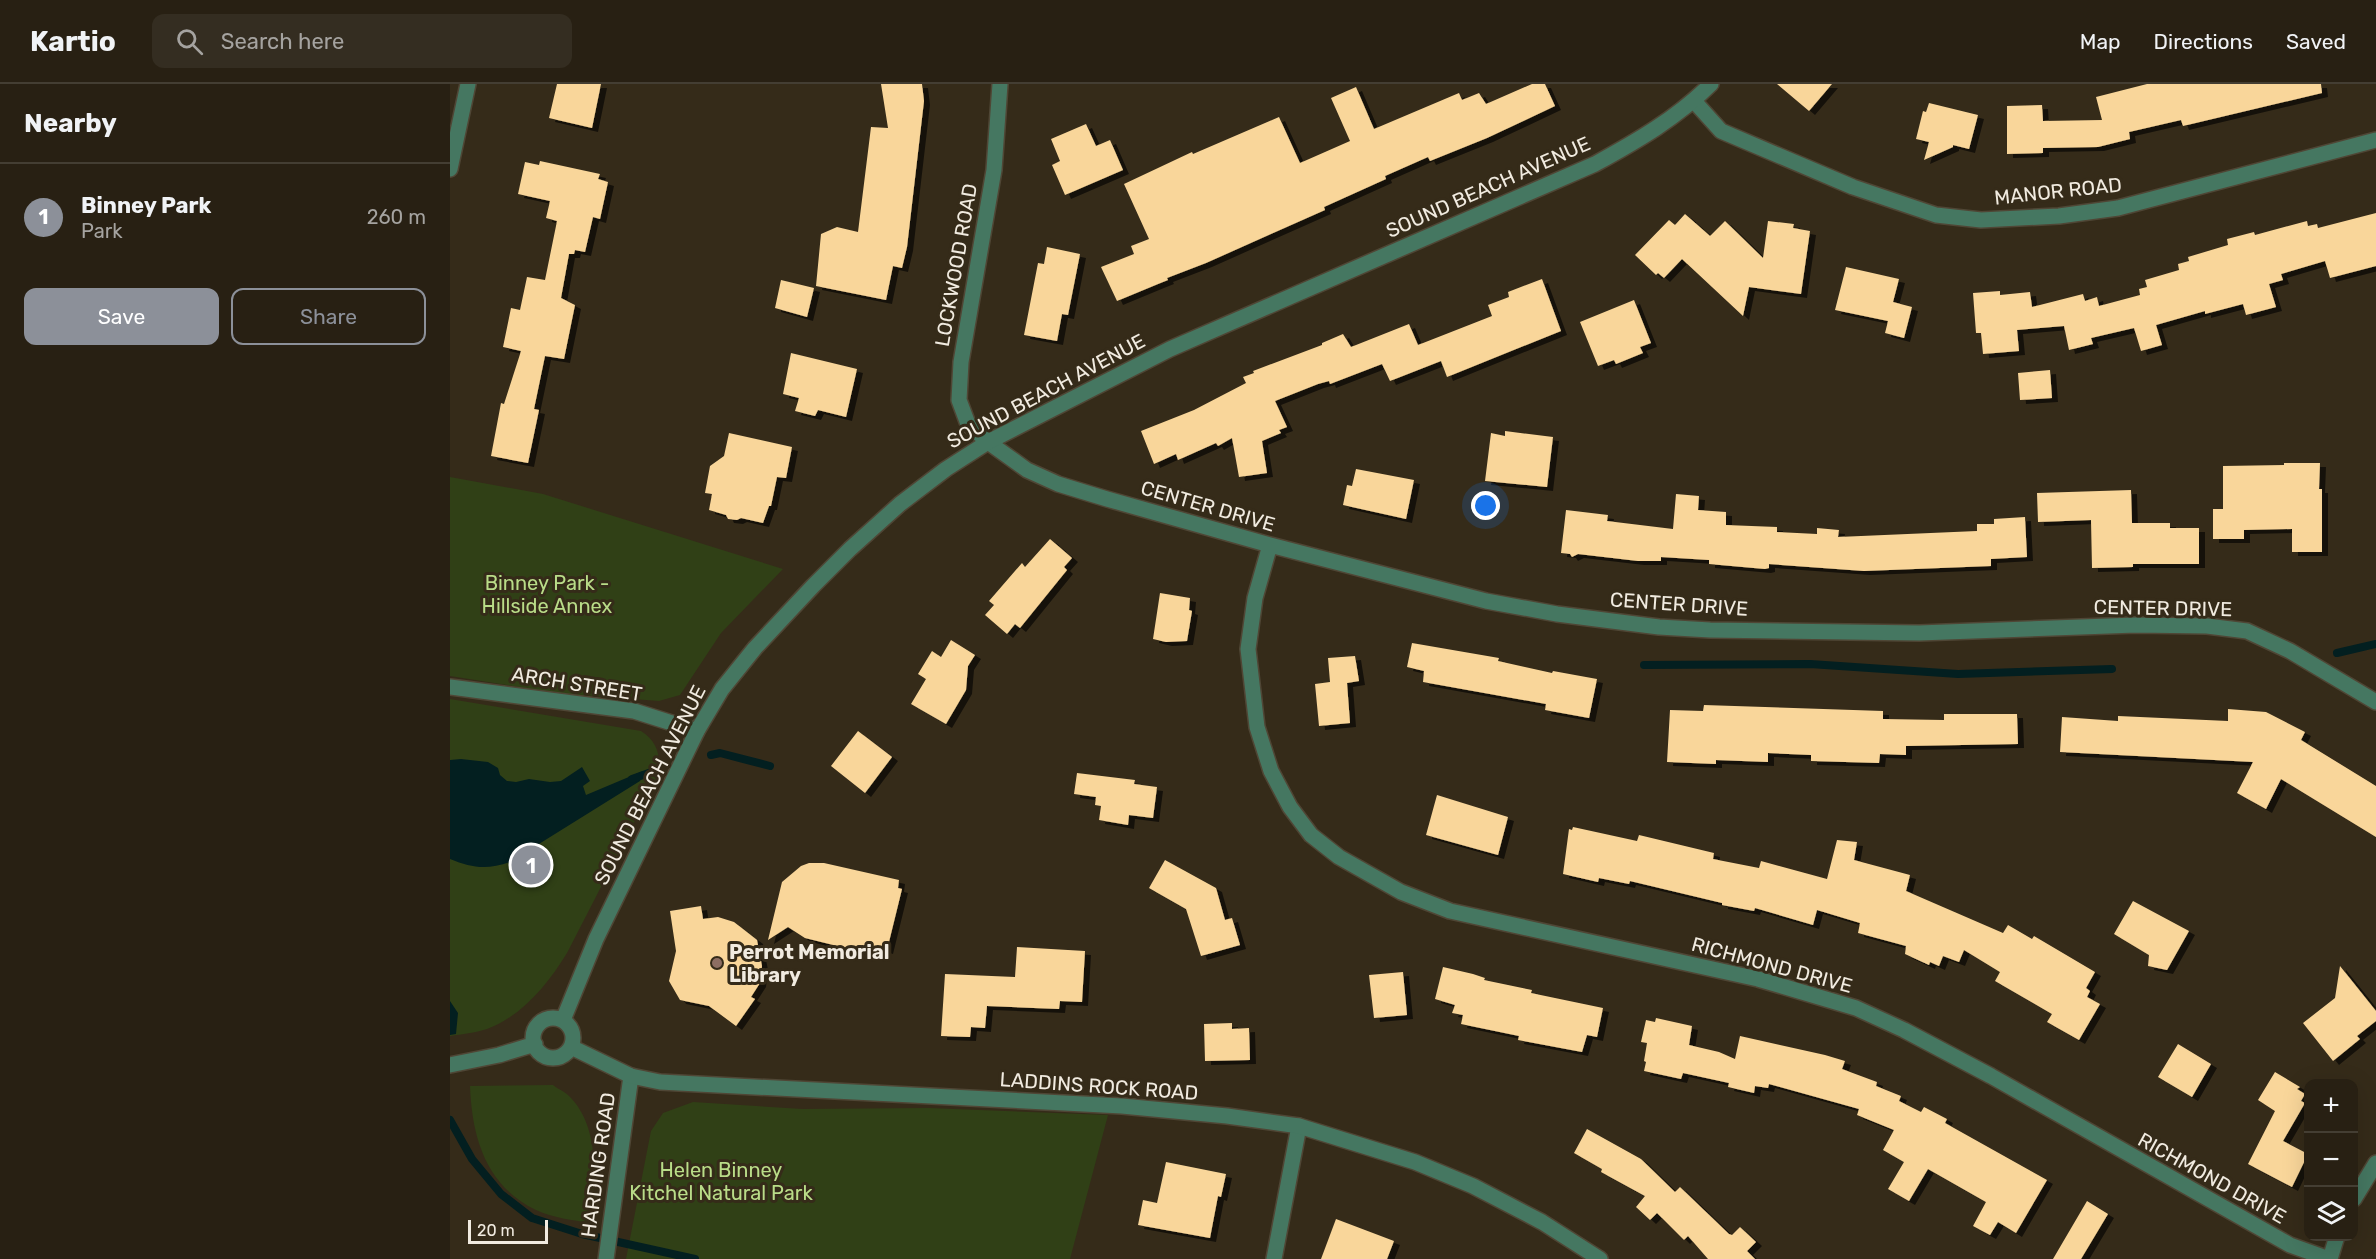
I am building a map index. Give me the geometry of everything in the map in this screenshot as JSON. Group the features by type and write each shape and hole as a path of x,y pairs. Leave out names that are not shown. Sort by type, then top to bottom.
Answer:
{"street":[{"path":"450,169 468,84"},
{"name":"LOCKWOOD ROAD","path":"988,442 968,424 959,400 958,383 994,170 1000,84"},
{"name":"SOUND BEACH AVENUE","path":"563,1020 596,939 697,731 722,689 783,617 842,556 900,504 988,442 1170,349 1595,164 1659,128 1694,102 1711,84"},
{"name":"MANOR ROAD","path":"1694,102 1720,131 1853,187 1936,214 1982,220 2037,218 2118,208 2376,140"},
{"name":"CENTER DRIVE","path":"988,442 1027,470 1059,484 1270,545 1486,601 1557,614 1659,627 1919,633 2168,624 2237,630 2247,632 2290,651 2376,702"},
{"name":"RICHMOND DRIVE","path":"1270,545 1255,598 1248,649 1257,727 1271,771 1290,807 1311,835 1339,857 1401,892 1450,911 1758,979 1856,1008 1904,1030 1991,1076 2290,1245 2329,1259"},
{"name":"ARCH STREET","path":"450,687 558,703 634,711 697,731"},
{"path":"551,1018 563,1020 572,1032 571,1047 565,1055 555,1058 540,1053 535,1044 534,1033 540,1022 551,1018"},
{"path":"450,1065 535,1044"},
{"name":"LADDINS ROCK ROAD","path":"571,1047 631,1076 660,1082 1122,1106 1237,1117 1299,1126 1415,1161 1473,1186 1542,1222 1600,1259"},
{"name":"HARDING ROAD","path":"606,1258 631,1076"},
{"path":"1274,1259 1299,1126"},
{"path":"2358,1192 2376,1163"},
{"path":"2329,1259 2335,1241"}],"green space":[{"name":"Binney Park - Hillside Annex","path":"450,477 543,494 783,569 721,633 680,695 659,701 556,693 450,676"},
{"path":"450,699 641,731 655,745 659,762 658,776 567,953 543,987 523,1007 500,1023 487,1029 450,1036"},
{"path":"553,1085 571,1098 581,1111 592,1141 594,1175 590,1223 549,1215 519,1200 494,1174 485,1158 474,1124 470,1086"},
{"name":"Helen Binney Kitchel Natural Park","path":"693,1102 802,1109 928,1108 1108,1115 1070,1259 626,1259 651,1131 663,1113"}],"water":[{"path":"450,760 488,762 498,768 500,775 507,781 516,782 529,779 561,781 582,767 590,781 583,786 586,795 643,771 640,781 510,862 480,867 450,859"},
{"path":"450,1001 458,1013 456,1034 450,1035"}],"building":[{"path":"557,84 601,84 592,128 549,118"},
{"path":"881,84 922,84 924,101 907,247 902,268 893,266 886,300 816,286 821,234 837,227 858,232 871,127 888,128"},
{"path":"1532,84 1545,84 1555,106 1487,138 1430,161 1428,157 1385,176 1386,179 1324,207 1325,210 1117,301 1101,267 1134,254 1131,246 1149,239 1124,184 1192,152 1193,154 1279,117 1300,163 1350,141 1331,98 1356,87 1374,129 1459,93 1462,100 1479,93 1486,104"},
{"path":"1777,84 1832,84 1809,111"},
{"path":"2147,84 2321,84 2322,93 2183,126 2181,120 2129,132 2130,139 2098,147 2043,148 2043,153 2007,154 2007,106 2042,105 2043,121 2102,120 2096,97"},
{"path":"1929,103 1978,115 1969,149 1953,145 1924,160 1929,142 1916,139 1923,111 1926,112"},
{"path":"1086,124 1096,146 1110,140 1123,170 1065,195 1052,165 1060,161 1051,139"},
{"path":"540,161 600,174 598,179 608,182 600,219 593,217 585,252 575,250 574,254 569,254 561,298 575,305 564,359 545,356 534,409 539,410 528,463 491,456 501,403 504,404 521,351 503,347 511,308 520,310 527,277 545,280 557,221 546,218 550,201 518,194 525,162 539,165"},
{"path":"2376,213 2376,266 2330,278 2325,261 2281,274 2283,280 2269,284 2276,307 2246,315 2243,304 2205,314 2205,311 2156,325 2162,345 2141,351 2134,328 2091,338 2093,344 2069,350 2064,326 2017,330 2019,351 1983,354 1981,333 1976,333 1973,293 2000,291 2000,295 2030,292 2032,307 2083,294 2085,301 2097,297 2099,306 2140,295 2139,289 2147,287 2145,280 2179,270 2178,264 2189,261 2188,257 2228,245 2227,239 2254,232 2255,235 2307,221 2308,226 2317,224 2318,228"},
{"path":"1685,214 1710,236 1725,221 1763,258 1768,221 1794,224 1793,228 1810,231 1801,294 1749,287 1743,316 1682,259 1664,278 1658,273 1656,275 1635,255 1669,220 1675,225"},
{"path":"1047,247 1080,254 1068,315 1062,314 1057,341 1024,335 1038,263 1044,264"},
{"path":"1846,267 1899,279 1893,302 1912,307 1904,338 1885,333 1888,321 1835,310"},
{"path":"1542,279 1561,331 1447,377 1441,361 1390,381 1382,364 1330,384 1329,381 1318,384 1275,401 1287,427 1279,430 1281,433 1262,441 1267,473 1239,477 1232,438 1218,446 1216,443 1178,460 1176,454 1154,464 1141,431 1194,410 1246,383 1243,377 1254,373 1253,371 1322,345 1343,334 1351,347 1409,324 1418,345 1492,316 1488,305 1509,297 1508,292"},
{"path":"781,280 814,288 807,317 775,308"},
{"path":"1634,300 1651,343 1640,347 1643,353 1616,364 1614,360 1598,366 1580,322"},
{"path":"791,353 857,369 846,417 818,410 815,416 795,411 799,398 783,394"},
{"path":"2050,370 2052,398 2020,400 2018,373"},
{"path":"1505,431 1553,437 1547,487 1485,481 1491,433 1505,436"},
{"path":"729,433 792,447 786,478 777,477 771,506 769,506 763,523 741,518 728,519 726,515 709,510 712,494 705,493 710,466 724,456"},
{"path":"2284,463 2320,463 2322,552 2292,552 2292,529 2244,530 2244,539 2213,539 2213,509 2223,509 2223,466 2284,465"},
{"path":"1356,469 1414,480 1406,519 1343,505 1347,485 1352,486"},
{"path":"2131,490 2132,523 2170,523 2170,528 2199,528 2199,564 2133,564 2133,567 2092,568 2091,520 2038,522 2037,493"},
{"path":"1676,494 1699,496 1698,510 1726,512 1726,525 1777,527 1777,532 1817,534 1817,528 1839,530 1838,537 1977,531 1977,524 1994,524 1994,519 2025,517 2027,557 1991,559 1991,566 1864,571 1769,564 1769,568 1765,569 1709,564 1709,560 1661,557 1661,561 1638,561 1578,554 1572,557 1570,554 1561,553 1566,510 1608,515 1607,521 1673,529"},
{"path":"1050,539 1072,558 1064,567 1067,570 1020,628 1015,624 1007,634 985,615 994,605 989,601 1022,563 1025,567"},
{"path":"1160,593 1190,598 1189,610 1192,611 1187,641 1166,642 1153,639"},
{"path":"951,640 975,655 968,666 966,690 946,724 911,704 926,679 918,674 932,651 941,657"},
{"path":"1412,643 1499,658 1498,661 1552,673 1553,671 1597,679 1589,718 1545,710 1546,704 1423,682 1424,671 1407,667"},
{"path":"1355,656 1359,681 1347,683 1350,723 1319,726 1315,684 1330,682 1328,658"},
{"path":"1704,705 1883,711 1883,719 1944,720 1944,714 2017,714 2018,744 1906,746 1906,755 1880,754 1879,763 1811,761 1811,755 1768,753 1768,762 1716,760 1716,764 1667,762 1670,710 1703,711"},
{"path":"2228,709 2266,712 2305,732 2301,740 2376,786 2376,837 2281,779 2266,809 2237,793 2253,762 2060,752 2062,717 2118,721 2118,716 2228,721"},
{"path":"858,731 892,757 865,793 831,766"},
{"path":"1077,773 1135,780 1134,784 1157,787 1153,818 1129,815 1128,825 1099,820 1101,806 1095,805 1096,797 1074,794"},
{"path":"1437,795 1508,817 1498,855 1426,835"},
{"path":"1573,827 1637,841 1639,835 1714,853 1713,859 1759,868 1761,861 1827,879 1837,840 1857,842 1854,860 1910,875 1906,891 2003,933 2008,925 2032,939 2034,936 2095,972 2086,988 2090,991 2087,997 2100,1004 2079,1040 2047,1022 2052,1014 1995,981 2000,972 1964,950 1959,962 1943,956 1939,966 1930,962 1929,965 1905,954 1906,946 1858,933 1860,923 1817,910 1813,925 1755,908 1754,911 1722,905 1722,903 1630,881 1629,884 1599,878 1598,882 1563,874 1569,829 1572,830"},
{"path":"1165,860 1216,888 1225,920 1232,918 1240,945 1201,956 1186,909 1149,888"},
{"path":"809,863 824,863 899,880 898,888 902,889 887,950 884,949 882,957 805,938 788,927 768,940 782,882 801,866"},
{"path":"2133,901 2189,931 2167,970 2148,966 2149,955 2114,934"},
{"name":"Perrot Memorial Library","path":"701,906 703,919 718,917 734,922 757,940 762,966 760,983 751,997 755,999 736,1026 709,1006 680,1000 669,981 676,951 670,911"},
{"path":"1017,947 1085,951 1082,1002 1060,1001 1059,1009 987,1006 985,1028 971,1027 970,1037 941,1036 945,974 1015,977"},
{"path":"2340,966 2376,1011 2376,1021 2357,1036 2360,1039 2333,1061 2303,1023 2335,998"},
{"path":"1443,967 1473,974 1485,978 1484,980 1532,990 1531,993 1603,1008 1597,1037 1587,1035 1582,1052 1518,1040 1519,1036 1461,1024 1463,1015 1452,1013 1455,1005 1435,999"},
{"path":"1403,972 1407,1015 1374,1018 1369,975"},
{"path":"1656,1018 1692,1026 1689,1045 1719,1052 1735,1059 1740,1036 1845,1061 1842,1069 1877,1082 1876,1086 1901,1096 1899,1101 1921,1112 1924,1107 1947,1119 1945,1123 2047,1180 2016,1233 1998,1222 1990,1235 1973,1226 1986,1202 1928,1169 1909,1201 1888,1189 1904,1162 1883,1150 1894,1130 1857,1115 1859,1109 1769,1084 1768,1088 1755,1086 1754,1093 1728,1087 1729,1083 1683,1073 1681,1079 1644,1071 1647,1043 1641,1042 1646,1020 1655,1022"},
{"path":"1232,1023 1232,1029 1249,1028 1250,1060 1205,1061 1204,1024"},
{"path":"2178,1044 2211,1064 2192,1097 2158,1077"},
{"path":"2275,1072 2300,1087 2297,1089 2304,1093 2301,1101 2304,1105 2283,1141 2304,1152 2304,1162 2292,1187 2248,1164 2275,1111 2258,1100"},
{"path":"1587,1129 1641,1159 1675,1192 1680,1187 1729,1234 1732,1235 1740,1227 1756,1242 1747,1251 1755,1259 1708,1259 1688,1236 1684,1240 1657,1213 1650,1220 1636,1207 1645,1196 1601,1172 1602,1169 1574,1153"},
{"path":"1166,1162 1226,1174 1221,1197 1218,1196 1210,1238 1138,1225 1143,1200 1157,1203"},
{"path":"2087,1201 2108,1214 2081,1259 2053,1259"},
{"path":"1336,1219 1394,1241 1387,1259 1321,1259"}],"waterway":[{"path":"2337,653 2376,644"},
{"path":"1644,665 1810,664 1958,674 2112,669"},
{"path":"711,755 720,753 770,766"},
{"path":"632,779 657,770"},
{"path":"450,1120 472,1159 501,1194 532,1218 582,1234 695,1259"}],"place":[{"name":"Binney Park","path":"531,865"},
{"name":"Perrot Memorial Library","path":"717,963"}]}
